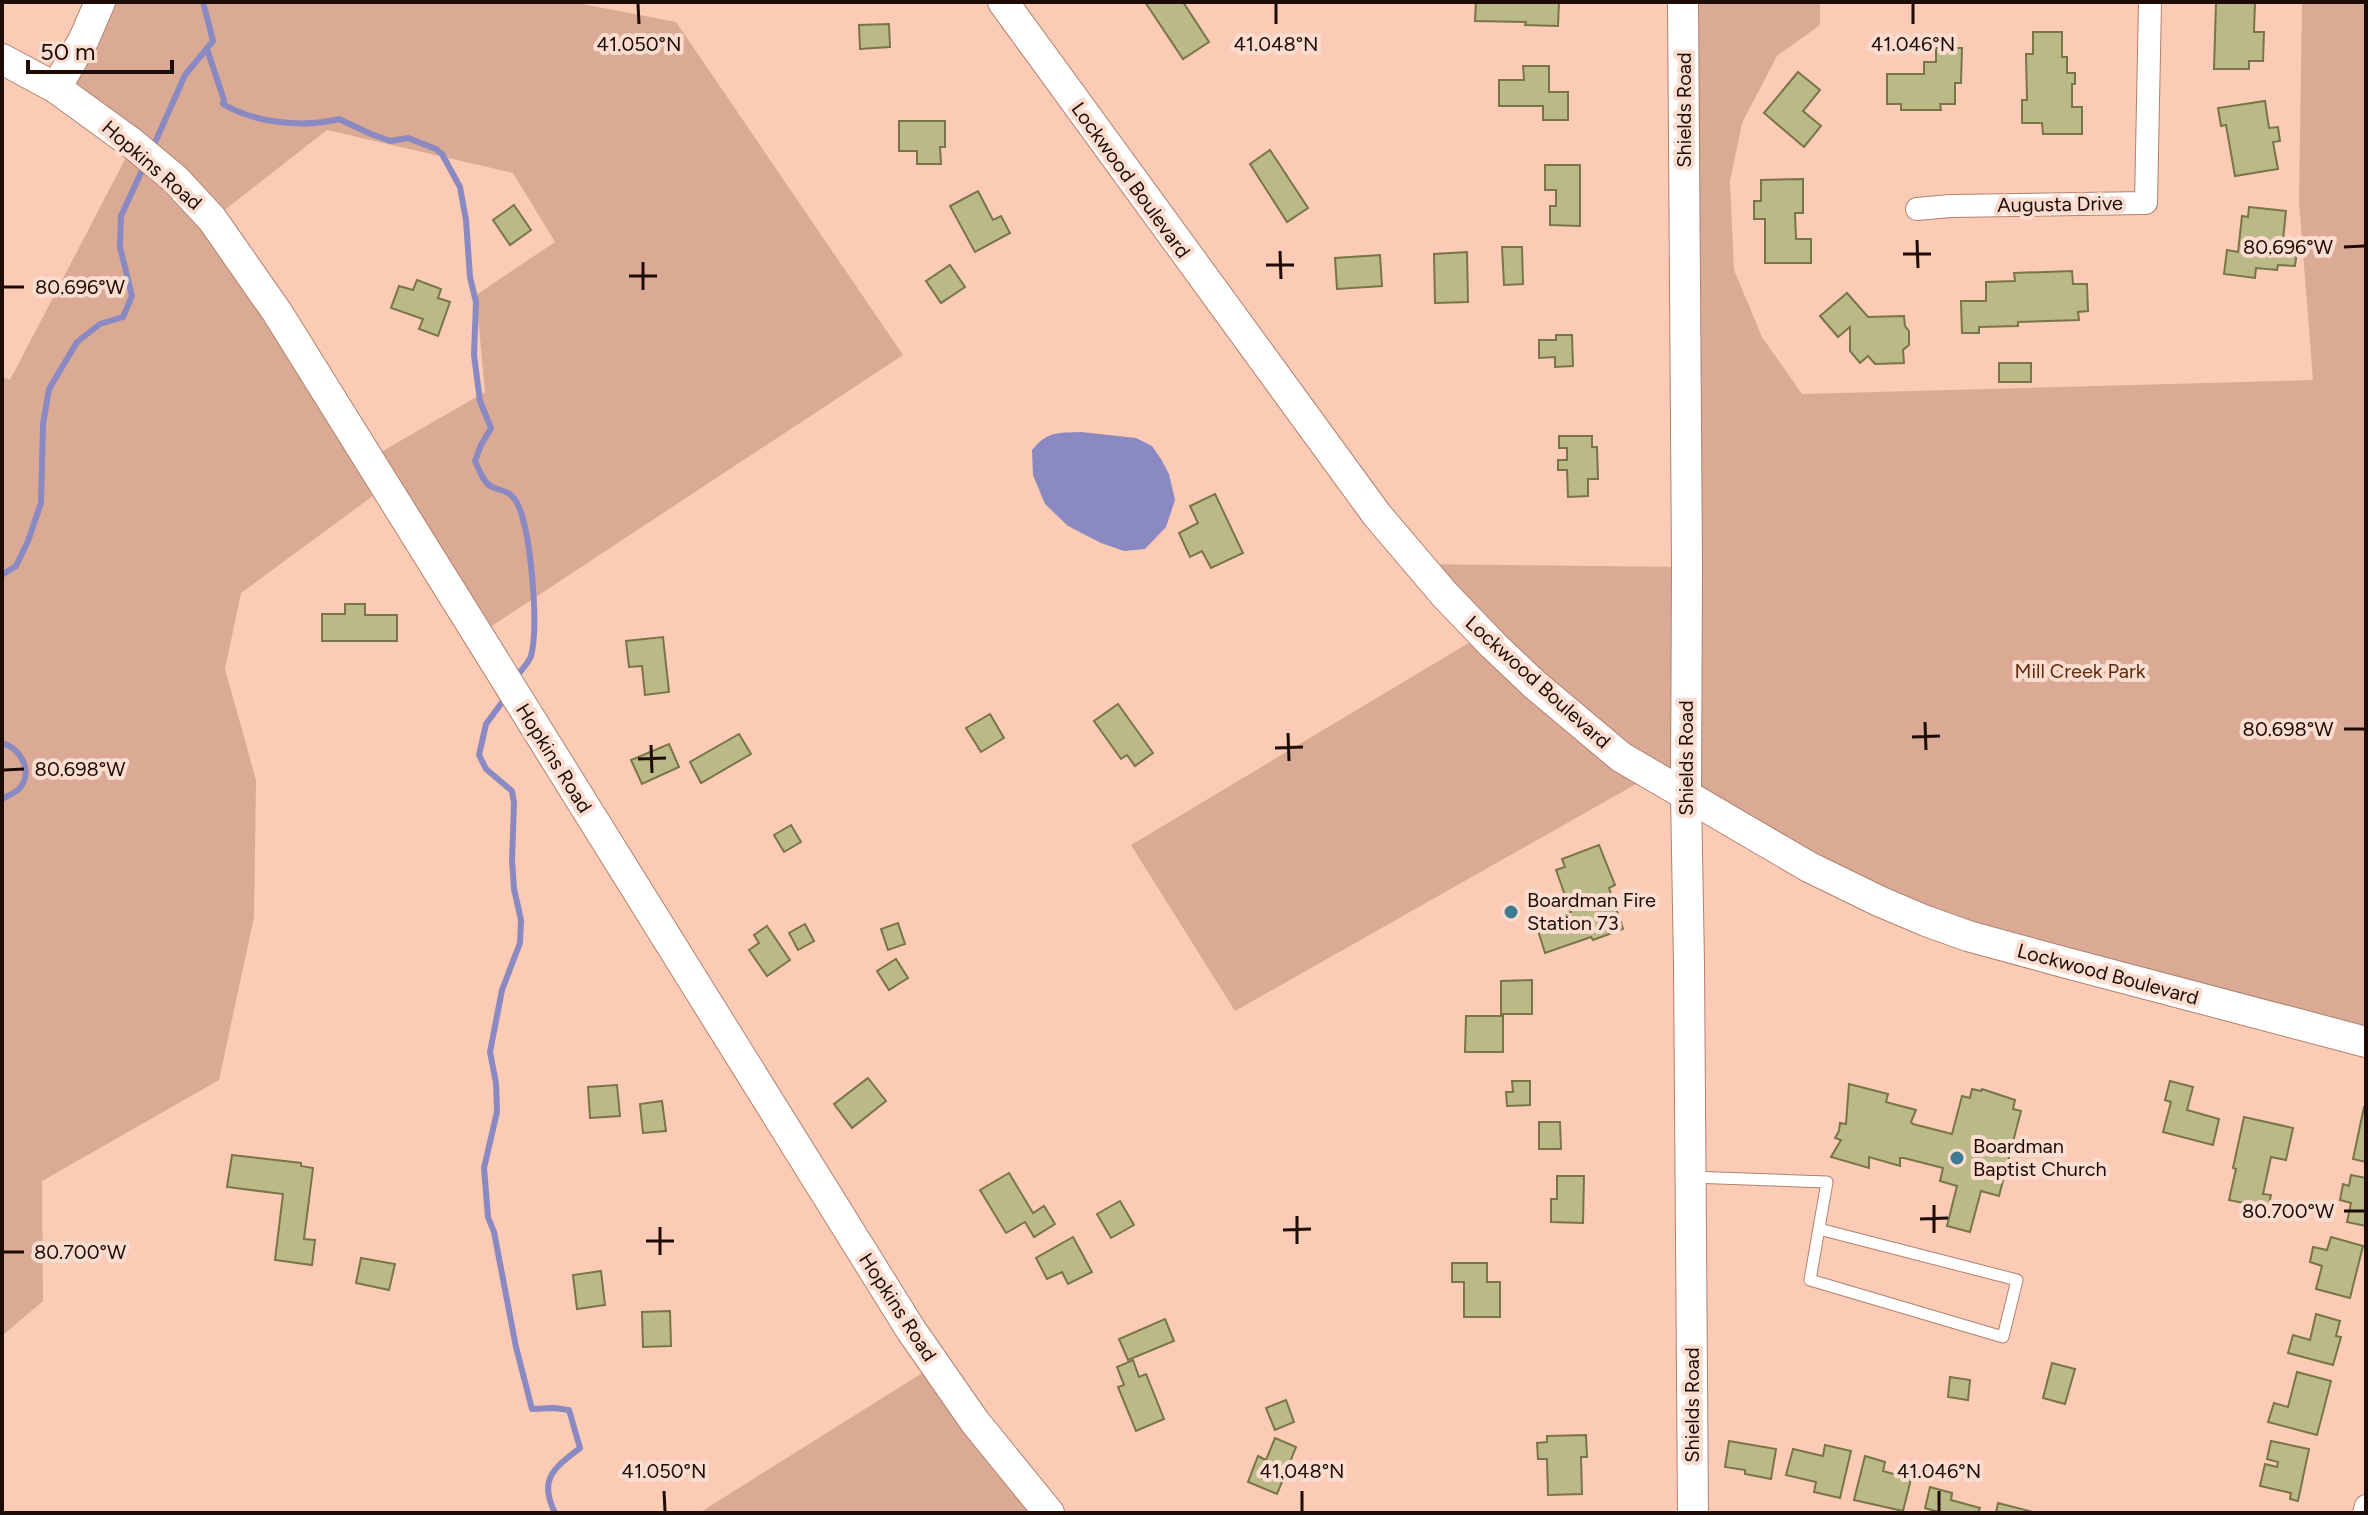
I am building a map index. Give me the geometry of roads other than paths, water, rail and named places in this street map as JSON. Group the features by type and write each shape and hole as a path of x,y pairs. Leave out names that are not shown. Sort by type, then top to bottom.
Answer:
{"main road":[{"path":"56,88 84,39 100,2"},
{"name":"Lockwood Boulevard","path":"1003,2 1377,515 1445,595 1503,655 1621,757 1809,867 1926,921 1968,936 2366,1042"},
{"name":"Shields Road","path":"1683,2 1693,1513"},
{"name":"Hopkins Road","path":"2,59 56,88 139,149 175,179 212,219 267,296 911,1330 975,1422 1049,1513"}],"street":[{"name":"Augusta Drive","path":"1917,209 2146,203 2150,2"},
{"path":"2364,1513 2366,1506"}],"lane":[{"path":"1691,1177 1827,1182 1810,1280 2003,1337 2017,1280 1819,1229"}],"water":[{"path":"1081,432 1136,438 1152,446 1161,459 1169,474 1175,500 1166,527 1145,549 1124,551 1101,543 1068,526 1045,504 1033,475 1032,450 1043,439 1054,434"}],"waterway":[{"path":"153,147 185,75 213,41 203,2"},
{"path":"207,49 223,104 250,116 280,122 310,123 339,119 390,141 408,138 442,154 460,187 470,277 476,302 474,355 480,401 491,428 475,461 486,482 515,499 530,555 533,642 530,659 517,676"},
{"path":"2,575 16,566 41,503 43,424 49,389 77,342 100,324 123,317 132,296 120,247 121,216 145,164"},
{"path":"506,697 486,724 479,755 486,769 512,791 512,860 521,920 520,943 502,990 490,1052 497,1112 484,1168 488,1217 494,1232 516,1347 532,1409 569,1410 580,1448 551,1475 548,1491 555,1513"},
{"path":"2,743 20,755 25,768 19,789 2,799"}],"place":[{"name":"Boardman Fire Station 73","path":"1511,912"},
{"name":"Boardman Baptist Church","path":"1957,1158"}],"park label":[{"name":"Mill Creek Park","path":"2080,671"}]}
